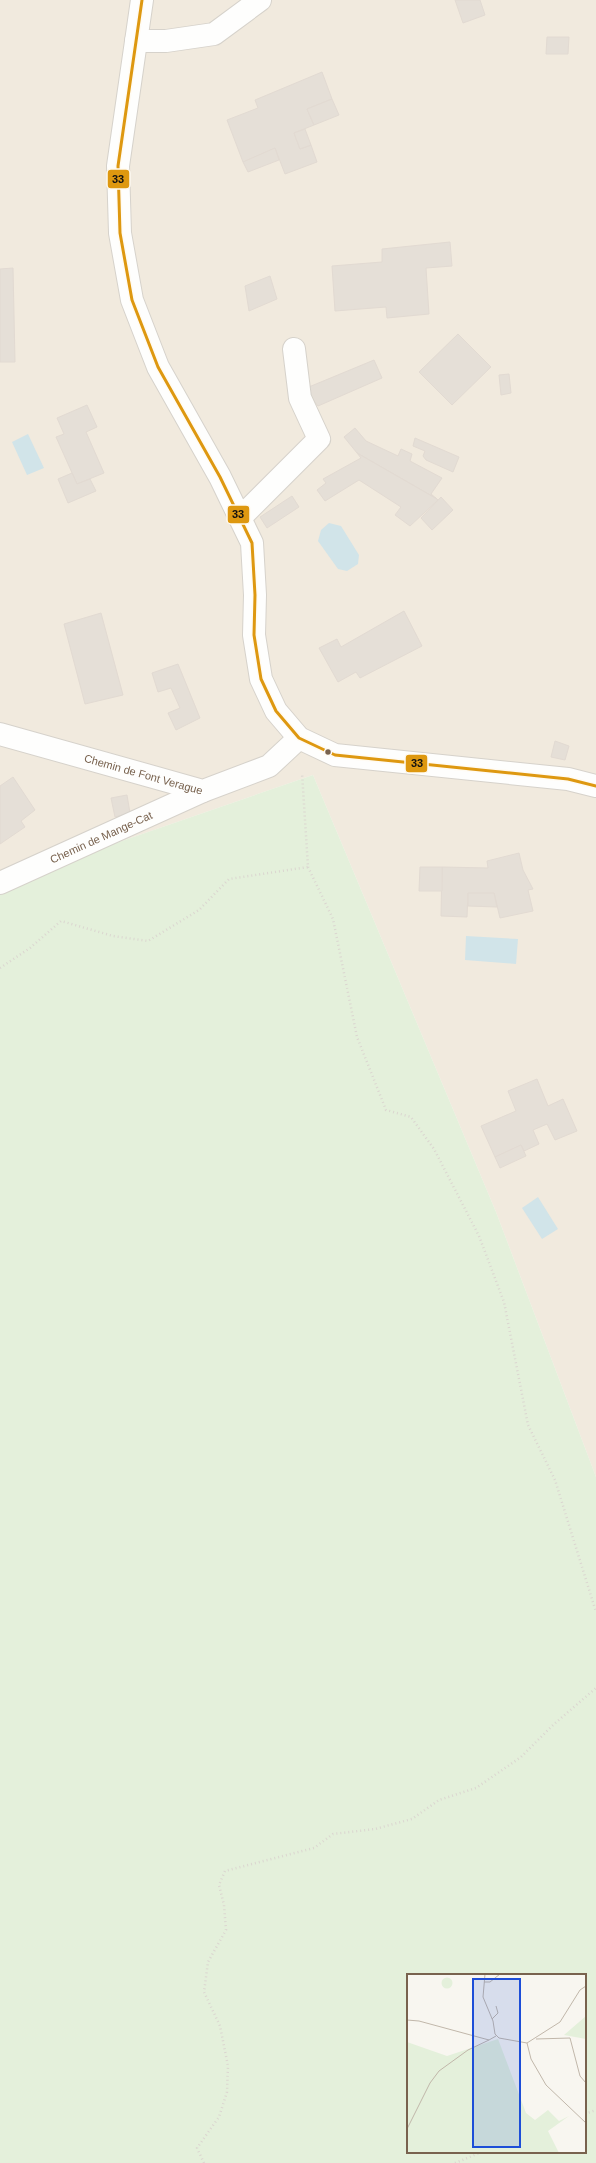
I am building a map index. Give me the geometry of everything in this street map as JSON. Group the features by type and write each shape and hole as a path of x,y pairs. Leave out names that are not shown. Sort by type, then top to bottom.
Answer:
{"street":[{"path":"142,0 118,166 120,233 132,300 158,367 220,477 252,543 255,596 254,635 261,679 276,711 299,738 335,755 568,779 596,786"},
{"path":"136,41 166,41 214,34 260,0"},
{"path":"240,518 319,439 300,398 294,349"},
{"name":"Chemin de Font Verague","path":"0,734 203,792 269,766 299,738"},
{"name":"Chemin de Mange-Cat","path":"0,883 203,792"}],"path":[{"path":"299,738 308,867 333,919 357,1037 386,1110 411,1117 430,1142 479,1236 504,1302 528,1425 555,1480 596,1612"},
{"path":"0,968 30,948 61,921 113,936 148,941 199,910 229,880 308,867"},
{"path":"204,2163 197,2148 219,2117 227,2092 228,2066 220,2026 204,1992 208,1962 226,1930 224,1905 219,1885 225,1871 314,1848 333,1834 375,1829 412,1819 439,1800 476,1788 520,1757 553,1725 596,1688"},
{"path":"586,2114 596,2110"},
{"path":"455,2163 480,2153"}],"shaded area":[{"path":"0,0 596,0 596,1477 496,1212 313,775 0,883"},
{"path":"28,434 44,468 27,475 12,442"},
{"path":"329,523 341,526 359,555 358,564 347,571 338,569 318,541 321,530"},
{"path":"466,936 518,939 516,964 465,960"},
{"path":"538,1197 558,1229 542,1239 522,1208"}],"green space":[{"path":"313,775 496,1212 596,1477 596,2163 0,2163 0,883"}],"building":[{"path":"455,0 480,0 485,15 463,23"},
{"path":"547,37 569,37 568,54 546,54"},
{"path":"322,72 332,99 307,109 314,125 294,133 300,149 311,145 317,162 285,174 275,148 243,162 227,120 258,108 255,100"},
{"path":"332,99 339,115 314,125 307,109"},
{"path":"305,129 311,145 300,149 294,133"},
{"path":"275,148 279,160 248,172 243,162"},
{"path":"450,242 452,266 426,268 429,314 387,318 386,307 335,311 332,266 382,262 382,249"},
{"path":"13,268 15,362 0,362 0,269"},
{"path":"270,276 277,299 249,311 245,286"},
{"path":"458,334 491,367 452,405 419,372"},
{"path":"374,360 382,378 318,406 304,389"},
{"path":"509,374 511,393 501,395 499,375"},
{"path":"87,405 97,427 86,432 104,473 77,484 56,437 64,434 57,418"},
{"path":"355,428 366,441 398,456 401,449 412,454 410,461 442,478 431,494 437,499 357,453 344,437"},
{"path":"415,438 459,457 453,472 426,460 423,456 425,451 413,446"},
{"path":"357,453 438,500 410,526 395,515 401,507 359,480 325,501 317,490 326,483 323,479 361,458"},
{"path":"72,473 77,484 90,479 96,491 68,503 58,479"},
{"path":"292,496 299,507 267,528 260,517"},
{"path":"441,497 453,510 432,530 421,518"},
{"path":"404,611 422,646 360,678 356,672 338,682 319,648 337,639 341,647"},
{"path":"101,613 123,695 85,704 64,624"},
{"path":"178,664 200,718 176,730 168,713 180,708 171,688 158,692 152,673"},
{"path":"555,741 569,746 565,760 551,757"},
{"path":"13,777 35,810 21,821 25,827 0,844 0,786"},
{"path":"127,795 130,813 115,817 111,798"},
{"path":"519,853 523,870 533,889 528,890 533,911 500,918 494,893 468,893 467,917 441,916 442,867 488,868 487,861"},
{"path":"420,867 442,867 442,891 419,891"},
{"path":"468,893 494,893 497,907 468,906"},
{"path":"537,1079 548,1106 563,1099 577,1131 555,1140 547,1124 533,1130 539,1144 524,1151 521,1145 495,1157 481,1126 516,1111 508,1091"},
{"path":"521,1145 526,1156 500,1168 495,1157"}],"transit line":[{"name":"33","path":"142,0 118,166 120,233 132,300 158,367 220,477 252,543 255,595 254,635 261,679 276,711 299,738 335,755 568,779 596,786"}]}
